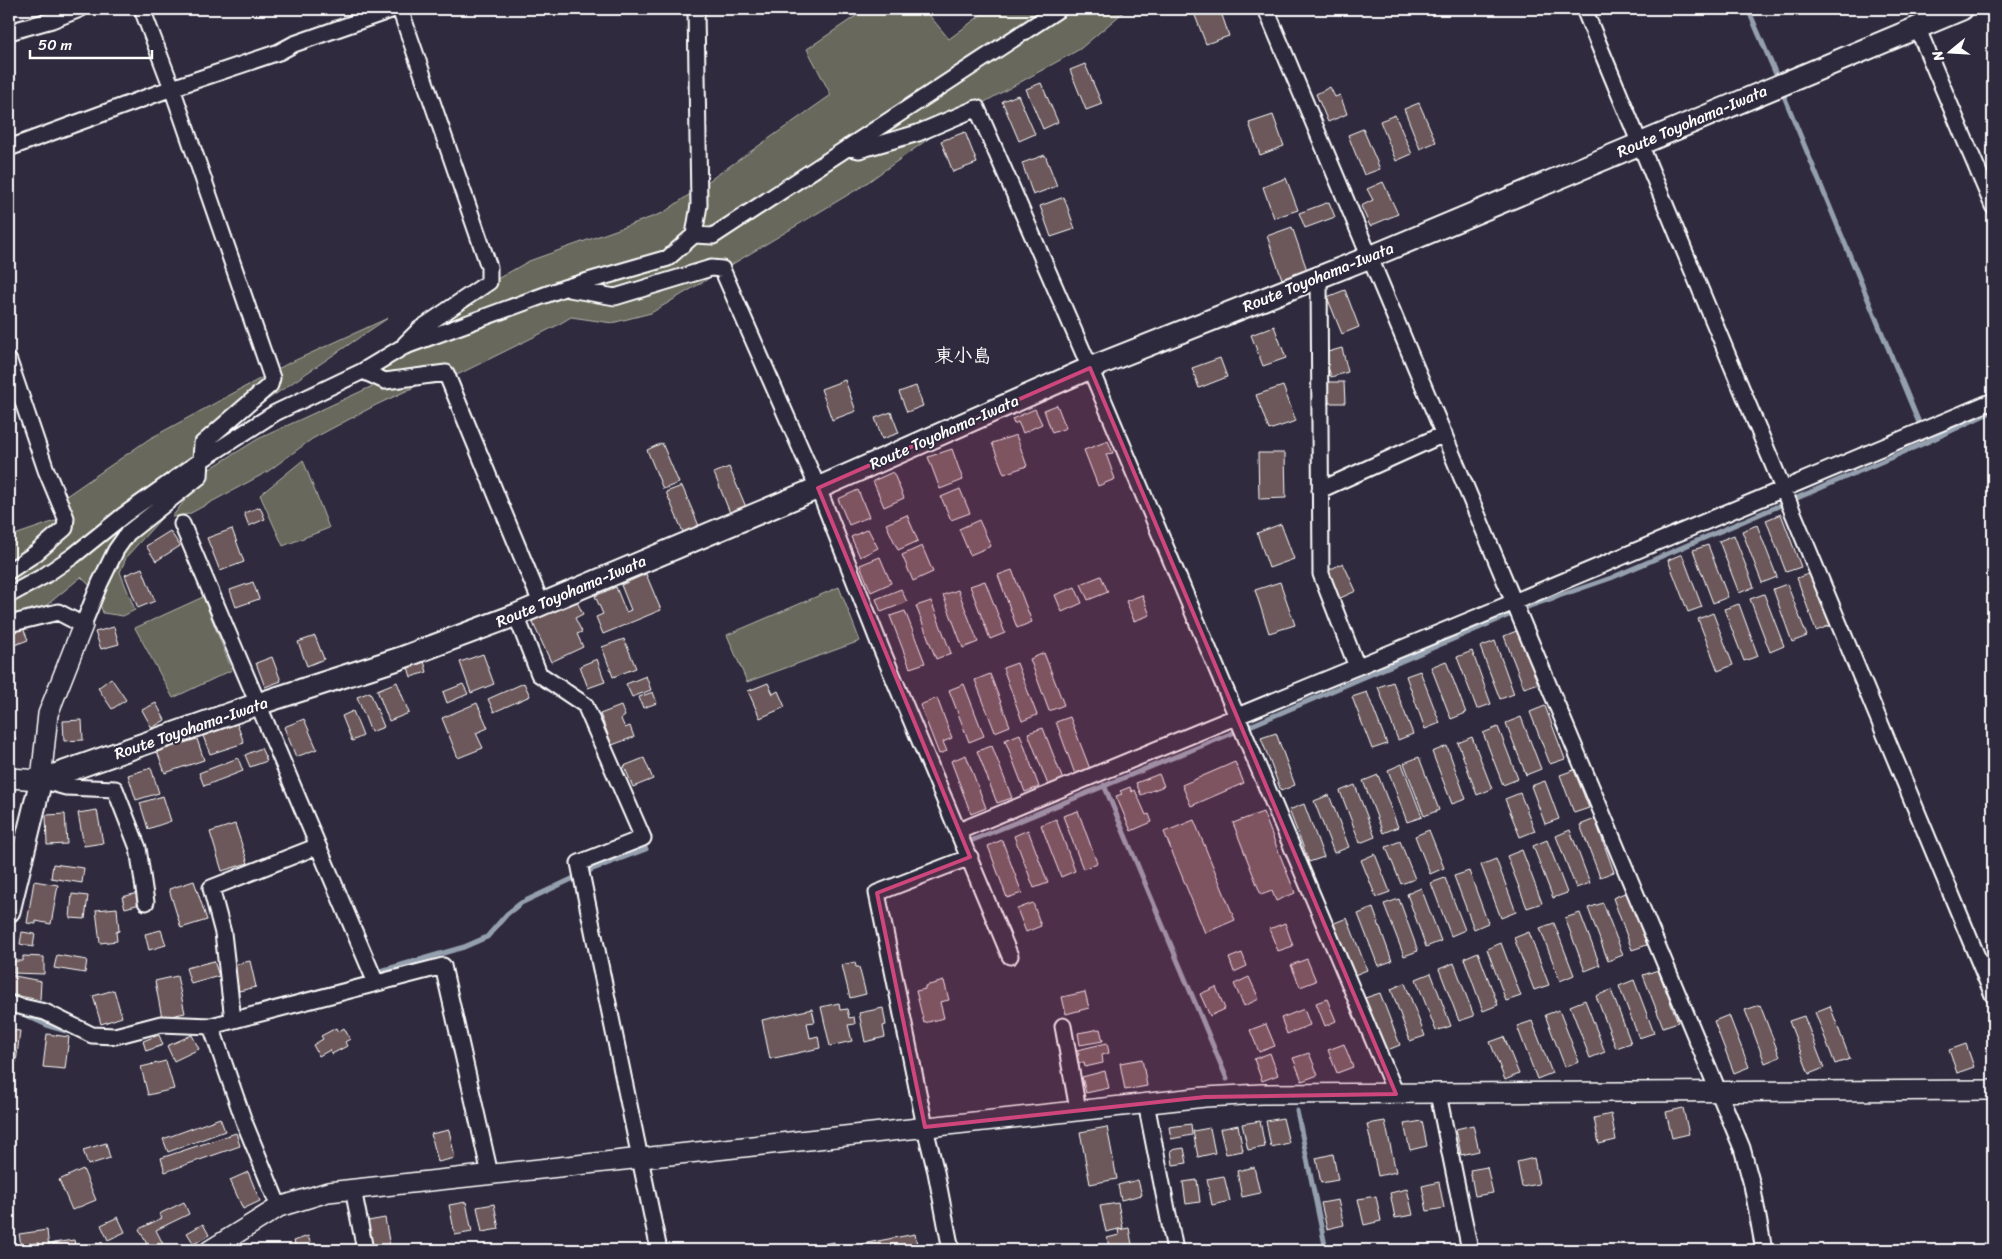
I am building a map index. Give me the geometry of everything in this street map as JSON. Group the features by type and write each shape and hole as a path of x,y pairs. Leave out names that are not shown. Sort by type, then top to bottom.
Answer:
{"main road":[{"name":"Route Toyohama-Iwata","path":"41,780 258,704 401,658 516,615 818,488 1090,368 1319,278 1962,9"},
{"path":"9,911 41,780"}],"street":[{"path":"9,32 80,9"},
{"path":"41,780 48,714 100,583 116,550 128,533 200,476 202,444 270,385 272,378 172,88 142,9"},
{"path":"9,148 394,9"},
{"path":"400,9 489,267 489,282 420,329 402,347"},
{"path":"9,595 44,576 73,556 124,515 200,461 275,412 363,371 402,347 564,288 668,258 694,235 699,205 696,9"},
{"path":"694,235 713,236 1059,9"},
{"path":"1266,9 1742,1148 1752,1184 1764,1250"},
{"path":"1584,9 1641,142 1993,995"},
{"path":"1917,27 1993,206"},
{"path":"848,147 859,150 918,134 976,108 1090,368 1396,1094"},
{"path":"564,288 615,297 711,268 722,269 818,488 881,648 961,835 1010,956"},
{"path":"1319,278 1321,574 1357,667"},
{"path":"9,361 46,470 66,518 64,528 36,554 9,571"},
{"path":"363,371 385,381 446,373 541,603"},
{"path":"961,835 1236,717 1993,401"},
{"path":"1320,490 1444,434"},
{"path":"182,524 376,983"},
{"path":"9,618 58,612 83,626"},
{"path":"9,624 49,613"},
{"path":"516,615 539,674 585,705 643,838 580,863 659,1250"},
{"path":"9,778 41,780 66,787 115,789 138,848 146,902"},
{"path":"233,1020 223,933 211,888 318,846"},
{"path":"951,1250 877,893 969,855"},
{"path":"9,1004 45,1012 92,1035 115,1036 161,1024 211,1026 443,966 490,1174"},
{"path":"211,1026 245,1124 279,1207"},
{"path":"1063,1026 1078,1110"},
{"path":"210,1250 279,1207 328,1192 1205,1097 1262,1094 1993,1090"},
{"path":"1438,1094 1470,1250"},
{"path":"1146,1103 1175,1250"},
{"path":"353,1189 365,1250"}],"highlighted area":[{"path":"1090,368 1396,1094 1205,1097 925,1127 877,893 970,857 818,488"}],"green space":[{"path":"866,9 924,9 949,39 989,9 1127,9 1080,49 963,114 861,187 651,313 612,323 571,317 449,379 367,382 460,300 529,261 663,213 831,95 807,49"},
{"path":"388,318 202,444 200,476 127,556 120,572 135,610 123,616 103,613 96,592 81,577 31,618 9,624 9,537 61,519 59,501 149,439 287,364"},
{"path":"377,384 421,384 376,405 312,439 267,472 189,514 172,517 208,470 258,439"},
{"path":"303,460 329,528 283,546 260,495"},
{"path":"839,587 860,641 747,682 727,635"},
{"path":"203,597 232,670 173,698 135,628"}],"building":[{"path":"1207,9 1220,9 1229,36 1206,44 1194,13"},
{"path":"1085,64 1102,104 1086,110 1070,70"},
{"path":"1041,83 1058,122 1043,129 1026,89"},
{"path":"1330,87 1335,97 1340,95 1347,114 1328,122 1316,94"},
{"path":"1018,95 1035,134 1019,141 1002,101"},
{"path":"1419,103 1436,142 1420,149 1404,109"},
{"path":"1273,115 1284,146 1260,155 1249,123"},
{"path":"1395,115 1412,154 1396,161 1380,121"},
{"path":"1363,129 1380,169 1364,175 1348,135"},
{"path":"965,132 977,163 953,172 941,141"},
{"path":"1045,155 1057,186 1033,195 1022,163"},
{"path":"1286,178 1298,210 1274,218 1263,187"},
{"path":"1383,182 1398,214 1370,226 1361,206 1373,200 1367,189"},
{"path":"1064,197 1075,229 1051,237 1040,206"},
{"path":"1329,202 1335,217 1305,228 1299,213"},
{"path":"1292,227 1307,270 1282,279 1267,236"},
{"path":"1345,290 1359,327 1342,334 1327,297"},
{"path":"1274,326 1286,358 1263,366 1251,335"},
{"path":"1342,348 1348,372 1331,377 1324,353"},
{"path":"1220,358 1227,377 1199,388 1192,368"},
{"path":"845,380 856,411 832,420 821,389"},
{"path":"1328,382 1344,382 1345,403 1329,403"},
{"path":"916,386 923,406 907,412 899,392"},
{"path":"1283,386 1296,421 1269,430 1256,395"},
{"path":"1057,405 1066,428 1052,433 1044,410"},
{"path":"1035,409 1042,424 1023,433 1018,422 1014,424 1012,419"},
{"path":"891,412 899,433 882,439 875,418"},
{"path":"1016,435 1027,466 1004,474 992,443"},
{"path":"1108,441 1113,453 1106,454 1115,479 1098,486 1084,450"},
{"path":"662,443 679,483 663,489 647,450"},
{"path":"952,449 963,480 940,489 928,457"},
{"path":"1258,453 1285,453 1286,498 1259,499"},
{"path":"729,467 746,507 730,513 714,473"},
{"path":"893,472 904,498 884,507 873,481"},
{"path":"682,486 699,526 683,532 666,492"},
{"path":"960,489 970,513 951,520 941,497"},
{"path":"858,490 869,517 849,525 838,499"},
{"path":"260,507 265,519 249,526 244,513"},
{"path":"1781,514 1801,567 1786,572 1766,520"},
{"path":"907,515 918,541 898,550 886,524"},
{"path":"979,520 991,546 970,555 959,529"},
{"path":"1281,524 1294,559 1269,568 1257,533"},
{"path":"1757,525 1777,577 1762,583 1742,531"},
{"path":"232,529 244,562 220,571 207,538"},
{"path":"868,529 878,548 860,557 851,537"},
{"path":"170,531 180,546 156,561 146,546"},
{"path":"1734,535 1754,587 1739,593 1719,541"},
{"path":"1708,545 1728,597 1713,603 1693,550"},
{"path":"922,546 933,572 913,581 902,555"},
{"path":"1682,554 1702,607 1688,612 1668,560"},
{"path":"880,557 891,583 871,592 860,565"},
{"path":"1343,563 1356,591 1338,599 1325,572"},
{"path":"142,568 155,601 138,608 125,575"},
{"path":"1012,570 1032,622 1017,628 998,575"},
{"path":"1811,573 1831,625 1816,631 1797,578"},
{"path":"646,574 661,610 603,634 596,617 603,614 595,596 616,587 626,612 631,610 621,585"},
{"path":"1101,576 1108,592 1088,600 1081,584"},
{"path":"985,581 1005,633 990,639 970,586"},
{"path":"253,582 259,599 236,607 230,590"},
{"path":"1280,582 1295,625 1269,633 1255,590"},
{"path":"1787,584 1807,636 1792,642 1773,589"},
{"path":"1075,587 1082,603 1062,612 1055,595"},
{"path":"901,589 907,602 881,612 876,599"},
{"path":"958,590 978,642 963,648 943,595"},
{"path":"1764,594 1784,646 1770,652 1750,599"},
{"path":"1142,595 1150,615 1134,621 1126,601"},
{"path":"576,600 583,614 575,618 582,632 577,634 583,647 551,662 532,621"},
{"path":"931,601 951,653 936,659 916,606"},
{"path":"1739,604 1758,656 1744,661 1724,609"},
{"path":"905,611 925,663 910,668 890,616"},
{"path":"1713,613 1733,665 1718,671 1698,619"},
{"path":"114,627 119,644 101,649 95,632"},
{"path":"23,628 28,640 9,647 9,633"},
{"path":"1519,630 1539,683 1524,688 1504,636"},
{"path":"315,636 324,659 307,666 298,642"},
{"path":"624,639 636,668 613,677 602,647"},
{"path":"1495,641 1514,694 1500,699 1480,647"},
{"path":"1472,651 1491,704 1477,709 1457,657"},
{"path":"1044,653 1064,705 1049,711 1030,659"},
{"path":"483,654 494,684 471,693 460,662"},
{"path":"272,657 281,681 265,687 256,663"},
{"path":"597,659 605,682 588,688 580,666"},
{"path":"424,661 427,672 411,677 408,667"},
{"path":"1446,661 1466,713 1451,719 1431,667"},
{"path":"1017,663 1037,715 1022,721 1003,668"},
{"path":"1420,671 1440,723 1425,729 1406,676"},
{"path":"990,674 1010,726 995,732 975,680"},
{"path":"646,676 651,690 632,697 626,684"},
{"path":"111,678 126,700 112,709 98,688"},
{"path":"397,682 409,713 389,721 377,690"},
{"path":"1393,682 1413,734 1398,740 1378,687"},
{"path":"524,683 530,696 494,712 488,699"},
{"path":"768,683 773,694 778,691 785,707 760,718 748,691"},
{"path":"463,684 468,694 447,703 443,692"},
{"path":"964,684 984,736 969,742 949,690"},
{"path":"370,692 384,727 371,732 357,697"},
{"path":"653,692 657,703 643,708 639,697"},
{"path":"1367,692 1387,744 1372,749 1352,697"},
{"path":"937,698 952,738 943,742 947,751 939,754 920,705"},
{"path":"156,703 165,720 152,728 142,710"},
{"path":"477,703 488,728 476,733 483,748 458,758 442,718"},
{"path":"621,706 625,716 621,719 625,728 630,726 634,737 612,745 600,714"},
{"path":"1545,706 1565,759 1550,764 1530,712"},
{"path":"353,711 363,736 352,741 342,716"},
{"path":"1070,717 1090,769 1075,774 1056,722"},
{"path":"1521,717 1541,769 1526,775 1506,723"},
{"path":"9,719 16,741 9,744"},
{"path":"304,719 317,749 296,757 284,727"},
{"path":"82,720 83,740 64,741 63,721"},
{"path":"237,724 244,743 210,754 203,736"},
{"path":"1498,727 1518,779 1503,785 1483,733"},
{"path":"1043,728 1063,780 1048,785 1028,733"},
{"path":"1276,733 1295,785 1281,791 1261,738"},
{"path":"1020,734 1039,787 1025,792 1005,740"},
{"path":"1472,737 1492,789 1477,795 1458,743"},
{"path":"197,739 204,760 165,773 157,751"},
{"path":"992,746 1012,798 997,803 977,751"},
{"path":"1447,746 1466,799 1452,804 1432,752"},
{"path":"261,748 267,761 250,767 245,755"},
{"path":"966,755 986,808 971,814 951,761"},
{"path":"1419,757 1439,810 1424,816 1404,763"},
{"path":"238,758 243,771 204,786 199,773"},
{"path":"644,758 653,779 633,787 624,766"},
{"path":"1235,762 1244,783 1191,806 1182,785"},
{"path":"1402,764 1422,817 1407,822 1388,770"},
{"path":"151,768 159,793 136,800 128,775"},
{"path":"1574,770 1589,808 1574,813 1560,775"},
{"path":"1159,774 1164,786 1141,795 1136,783"},
{"path":"1378,775 1398,827 1383,833 1363,781"},
{"path":"1545,781 1559,819 1545,824 1531,786"},
{"path":"1355,785 1375,837 1360,843 1340,791"},
{"path":"1130,787 1132,792 1135,790 1146,815 1149,814 1152,822 1131,831 1116,796 1122,794 1120,791"},
{"path":"1520,793 1535,831 1520,837 1505,799"},
{"path":"1329,795 1349,847 1334,853 1314,801"},
{"path":"163,796 171,821 148,829 140,803"},
{"path":"1304,804 1324,857 1309,862 1289,810"},
{"path":"97,810 103,843 84,846 78,813"},
{"path":"1078,811 1097,863 1083,869 1063,816"},
{"path":"1263,812 1295,893 1276,901 1272,891 1261,895 1233,823"},
{"path":"65,814 67,844 47,845 46,815"},
{"path":"1056,819 1075,871 1061,877 1041,825"},
{"path":"1595,819 1614,872 1600,877 1580,825"},
{"path":"1194,820 1235,920 1205,933 1164,832"},
{"path":"235,824 248,863 222,871 210,832"},
{"path":"1028,830 1048,883 1034,888 1014,836"},
{"path":"1429,830 1444,868 1430,874 1415,836"},
{"path":"1570,830 1590,883 1576,888 1556,836"},
{"path":"1002,840 1022,893 1007,898 988,846"},
{"path":"1547,840 1567,893 1553,898 1533,846"},
{"path":"1400,841 1415,879 1401,884 1386,847"},
{"path":"1522,850 1542,903 1527,908 1507,856"},
{"path":"1375,854 1390,892 1376,897 1361,860"},
{"path":"1496,859 1516,912 1501,918 1481,865"},
{"path":"53,864 84,868 82,883 51,878"},
{"path":"1469,871 1488,923 1474,929 1454,876"},
{"path":"1445,878 1465,930 1451,936 1431,883"},
{"path":"34,881 58,885 51,924 36,921 36,924 27,923"},
{"path":"194,881 207,920 181,928 169,889"},
{"path":"1421,888 1441,941 1426,947 1407,894"},
{"path":"1627,892 1647,945 1632,950 1613,898"},
{"path":"138,893 140,904 125,908 122,897"},
{"path":"72,894 88,896 85,919 70,918"},
{"path":"1399,899 1418,951 1404,956 1384,904"},
{"path":"1033,903 1041,926 1026,932 1017,909"},
{"path":"1603,903 1623,955 1608,961 1588,908"},
{"path":"117,908 119,931 116,932 117,941 100,943 96,910"},
{"path":"1373,908 1392,961 1378,966 1358,914"},
{"path":"1580,913 1600,965 1585,971 1565,918"},
{"path":"1347,918 1367,970 1352,976 1332,924"},
{"path":"1285,923 1293,946 1278,951 1269,929"},
{"path":"1554,923 1574,975 1560,981 1540,928"},
{"path":"161,930 166,945 149,950 145,934"},
{"path":"22,932 35,934 33,947 20,944"},
{"path":"1529,932 1549,985 1534,990 1514,938"},
{"path":"1501,943 1521,996 1506,1001 1487,949"},
{"path":"1478,952 1498,1005 1483,1011 1464,958"},
{"path":"1242,953 1247,966 1234,972 1229,958"},
{"path":"57,955 87,960 85,973 54,968"},
{"path":"23,956 44,957 44,974 13,973 13,961 23,961"},
{"path":"1307,959 1316,981 1300,987 1291,965"},
{"path":"214,961 219,976 191,984 186,968"},
{"path":"250,961 256,987 239,991 233,965"},
{"path":"855,962 856,967 859,967 866,994 850,998 842,965"},
{"path":"1454,963 1474,1016 1459,1021 1439,969"},
{"path":"1658,970 1678,1022 1663,1027 1643,975"},
{"path":"1431,973 1451,1026 1436,1031 1416,979"},
{"path":"9,975 41,981 40,1000 9,994"},
{"path":"177,976 185,1013 162,1018 155,981"},
{"path":"1249,977 1259,999 1244,1006 1234,984"},
{"path":"1634,980 1654,1033 1639,1038 1619,986"},
{"path":"944,981 949,1000 940,1002 944,1018 924,1023 916,991 925,989 925,986"},
{"path":"1405,983 1425,1036 1410,1041 1391,989"},
{"path":"1216,987 1225,1009 1210,1016 1200,994"},
{"path":"114,990 122,1017 101,1024 93,996"},
{"path":"1611,990 1631,1043 1616,1048 1596,996"},
{"path":"1085,992 1089,1008 1066,1014 1062,997"},
{"path":"1380,993 1400,1045 1385,1051 1365,998"},
{"path":"1327,999 1336,1021 1325,1026 1316,1003"},
{"path":"1585,1000 1605,1052 1590,1058 1570,1006"},
{"path":"839,1003 840,1010 847,1009 849,1018 854,1017 855,1024 848,1025 852,1041 830,1046 821,1007"},
{"path":"1760,1005 1780,1057 1765,1063 1745,1010"},
{"path":"1830,1006 1850,1059 1835,1064 1815,1012"},
{"path":"883,1008 886,1025 883,1026 885,1037 865,1042 859,1013"},
{"path":"812,1009 815,1022 807,1023 810,1038 818,1036 820,1048 770,1059 762,1020"},
{"path":"1304,1009 1310,1025 1287,1034 1281,1018"},
{"path":"1559,1010 1579,1062 1565,1067 1545,1015"},
{"path":"1729,1015 1749,1067 1734,1073 1714,1021"},
{"path":"1804,1016 1824,1068 1809,1074 1789,1021"},
{"path":"1532,1021 1552,1073 1537,1079 1517,1026"},
{"path":"1266,1024 1275,1046 1259,1052 1250,1030"},
{"path":"336,1028 338,1032 344,1028 350,1039 345,1042 347,1046 332,1054 330,1050 319,1056 313,1045 323,1039 321,1036"},
{"path":"1100,1029 1103,1041 1080,1045 1078,1033"},
{"path":"9,1030 20,1031 16,1063 9,1062"},
{"path":"47,1034 69,1037 65,1069 43,1067"},
{"path":"159,1035 163,1045 146,1051 143,1041"},
{"path":"192,1035 199,1049 174,1061 167,1046"},
{"path":"1504,1037 1519,1074 1505,1080 1490,1042"},
{"path":"1107,1043 1109,1053 1102,1055 1103,1063 1085,1067 1084,1062 1077,1063 1075,1056 1079,1055 1077,1050"},
{"path":"1344,1044 1353,1067 1337,1073 1328,1050"},
{"path":"1966,1044 1974,1067 1957,1073 1949,1050"},
{"path":"1270,1053 1278,1075 1262,1081 1254,1059"},
{"path":"1309,1053 1318,1075 1302,1081 1293,1058"},
{"path":"1142,1059 1147,1086 1125,1090 1120,1063"},
{"path":"166,1061 174,1089 148,1095 141,1067"},
{"path":"1105,1071 1109,1088 1086,1093 1082,1077"},
{"path":"1683,1108 1689,1134 1672,1138 1666,1112"},
{"path":"1611,1114 1616,1140 1599,1144 1594,1118"},
{"path":"220,1118 225,1131 168,1152 163,1139"},
{"path":"1283,1118 1289,1143 1271,1147 1266,1121"},
{"path":"1260,1121 1265,1147 1248,1150 1242,1124"},
{"path":"1385,1121 1396,1172 1378,1176 1367,1124"},
{"path":"1422,1121 1427,1146 1410,1150 1404,1124"},
{"path":"1191,1124 1192,1135 1171,1139 1169,1127"},
{"path":"1238,1125 1243,1151 1226,1154 1220,1129"},
{"path":"1473,1125 1479,1151 1461,1155 1456,1129"},
{"path":"1107,1127 1117,1179 1090,1184 1080,1132"},
{"path":"1210,1128 1215,1153 1198,1157 1193,1131"},
{"path":"449,1130 455,1158 438,1162 431,1134"},
{"path":"236,1133 240,1146 165,1172 161,1158"},
{"path":"106,1143 110,1158 88,1165 83,1150"},
{"path":"1184,1148 1187,1163 1173,1165 1171,1150"},
{"path":"1333,1154 1338,1180 1321,1183 1316,1158"},
{"path":"1534,1158 1539,1184 1522,1187 1517,1162"},
{"path":"1254,1167 1260,1193 1242,1197 1237,1171"},
{"path":"1487,1167 1493,1193 1475,1196 1470,1170"},
{"path":"83,1169 96,1200 72,1210 59,1180"},
{"path":"248,1172 260,1201 243,1209 230,1180"},
{"path":"1224,1176 1230,1201 1212,1205 1207,1179"},
{"path":"1138,1180 1142,1195 1121,1200 1118,1185"},
{"path":"1197,1180 1200,1202 1186,1204 1183,1182"},
{"path":"1439,1182 1444,1208 1427,1211 1422,1186"},
{"path":"1407,1189 1413,1215 1395,1218 1390,1193"},
{"path":"1376,1196 1381,1221 1364,1225 1358,1199"},
{"path":"1338,1200 1344,1225 1327,1229 1321,1203"},
{"path":"184,1202 189,1214 156,1230 166,1250 150,1250 139,1229 162,1218 159,1214"},
{"path":"466,1202 472,1232 455,1235 449,1205"},
{"path":"1118,1203 1123,1228 1106,1232 1100,1206"},
{"path":"494,1204 499,1229 482,1232 477,1207"},
{"path":"118,1217 125,1232 108,1240 101,1225"},
{"path":"385,1218 390,1247 372,1250 368,1221"},
{"path":"203,1224 209,1235 194,1244 187,1233"},
{"path":"1129,1228 1133,1250 1110,1250 1107,1238 1119,1235 1118,1230"},
{"path":"47,1230 49,1250 38,1250 38,1243 21,1245 19,1234"},
{"path":"915,1234 918,1250 863,1250 862,1244"},
{"path":"308,1236 313,1250 297,1250 294,1241"},
{"path":"9,1237 15,1238 14,1246 19,1246 19,1250 9,1250"},
{"path":"74,1240 76,1250 54,1250 53,1243"},
{"path":"102,1242 104,1250 82,1250 82,1248"},
{"path":"834,1242 835,1250 807,1250 806,1247"}],"waterway":[{"path":"1748,9 1775,72"},
{"path":"1784,96 1922,430"},
{"path":"956,847 1257,723 1530,606 1611,578 1927,442 1993,411"},
{"path":"1104,785 1227,1079"},
{"path":"377,972 464,947 487,937 507,914 521,903 593,869 646,849"},
{"path":"23,1014 49,1026 73,1033"},
{"path":"1297,1111 1326,1250"}],"district":[{"name":"東小島","path":"963,355"}]}
